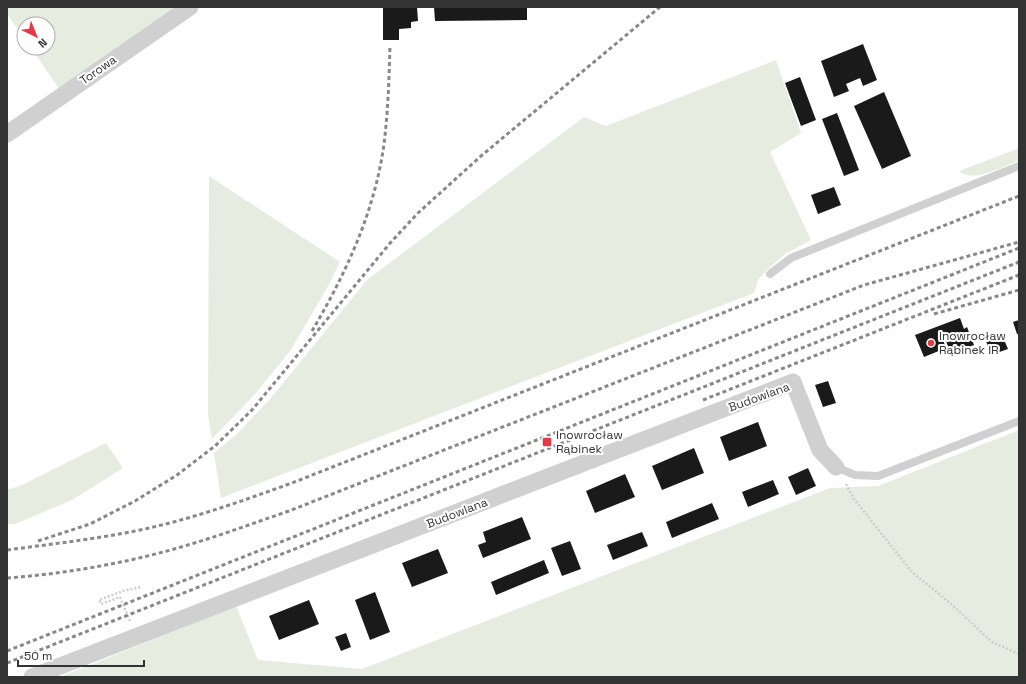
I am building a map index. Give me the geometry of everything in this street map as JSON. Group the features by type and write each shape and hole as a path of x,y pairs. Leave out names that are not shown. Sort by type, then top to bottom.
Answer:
{"street":[{"name":"Torowa","path":"7,134 190,7"},
{"name":"Budowlana","path":"32,677 793,382 820,450 836,466"}],"lane":[{"path":"770,274 792,258 1019,166"},
{"path":"836,466 855,475 878,476 1019,421"}],"path":[{"path":"836,466 854,499 912,572 950,603 992,642 1019,654"},
{"path":"131,624 120,597 101,604 99,600 123,591 142,587"}],"shaded area":[{"path":"7,7 180,7 60,90 37,56 56,56 56,16 16,16 16,27 7,14"},
{"path":"776,60 801,133 770,152 811,240 785,254 767,270 758,280 754,293 221,498 214,453 237,434 270,399 367,280 584,117 606,126"},
{"path":"1019,148 1019,160 997,170 972,176 965,175 959,171"},
{"path":"209,176 340,262 327,288 290,351 255,394 212,439 208,415"},
{"path":"1019,430 1019,677 60,677 236,606 258,660 362,669 830,488 878,486"},
{"path":"106,443 123,468 72,500 15,524 7,524 7,490 22,485"}],"building":[{"path":"383,7 417,7 418,21 411,22 411,28 399,29 399,40 383,40"},
{"path":"434,7 527,7 527,20 435,21"},
{"path":"863,44 877,80 863,86 860,78 846,84 849,91 834,97 821,61"},
{"path":"800,77 816,120 801,126 785,83"},
{"path":"884,92 911,156 882,169 854,106"},
{"path":"837,113 859,170 844,176 822,119"},
{"path":"834,187 841,205 818,214 811,195"},
{"name":"Inowrocław Rąbinek IR","path":"960,318 964,329 967,327 974,345 951,354 944,336 942,337 946,348 924,357 915,335"},
{"path":"1019,320 1019,334 1017,334 1013,322"},
{"path":"1002,335 1008,349 991,355 986,341"},
{"path":"828,381 836,403 823,407 815,385"},
{"path":"758,422 767,446 729,461 720,437"},
{"path":"694,448 704,473 662,490 652,466"},
{"path":"808,468 816,486 796,495 788,477"},
{"path":"625,474 635,497 595,513 586,491"},
{"path":"773,480 779,494 748,507 742,492"},
{"path":"712,503 719,519 672,538 666,522"},
{"path":"522,517 531,539 483,558 478,545 486,542 483,532"},
{"path":"642,532 648,546 613,560 607,545"},
{"path":"570,541 581,569 562,576 551,548"},
{"path":"438,549 448,573 412,587 402,563"},
{"path":"544,560 549,573 496,595 491,582"},
{"path":"375,592 390,632 370,640 355,600"},
{"path":"309,600 319,624 279,640 269,616"},
{"path":"346,633 351,647 341,651 335,637"}],"railway":[{"path":"38,541 90,524 135,501 177,475 215,446 252,410 391,242 418,213 481,156 660,7"},
{"path":"312,331 336,288 356,244 372,198 385,138 390,45"},
{"path":"7,550 90,539 159,526 217,509 292,483 1019,196"},
{"path":"7,578 108,565 167,551 213,537 289,511 864,285 1019,242"},
{"path":"7,651 1019,248"},
{"path":"7,663 1019,262"},
{"path":"703,400 1019,275"},
{"path":"934,314 1019,290"}],"place":[{"name":"Inowrocław Rąbinek IR","path":"931,343"},
{"name":"Inowrocław Rąbinek","path":"547,442"}]}
